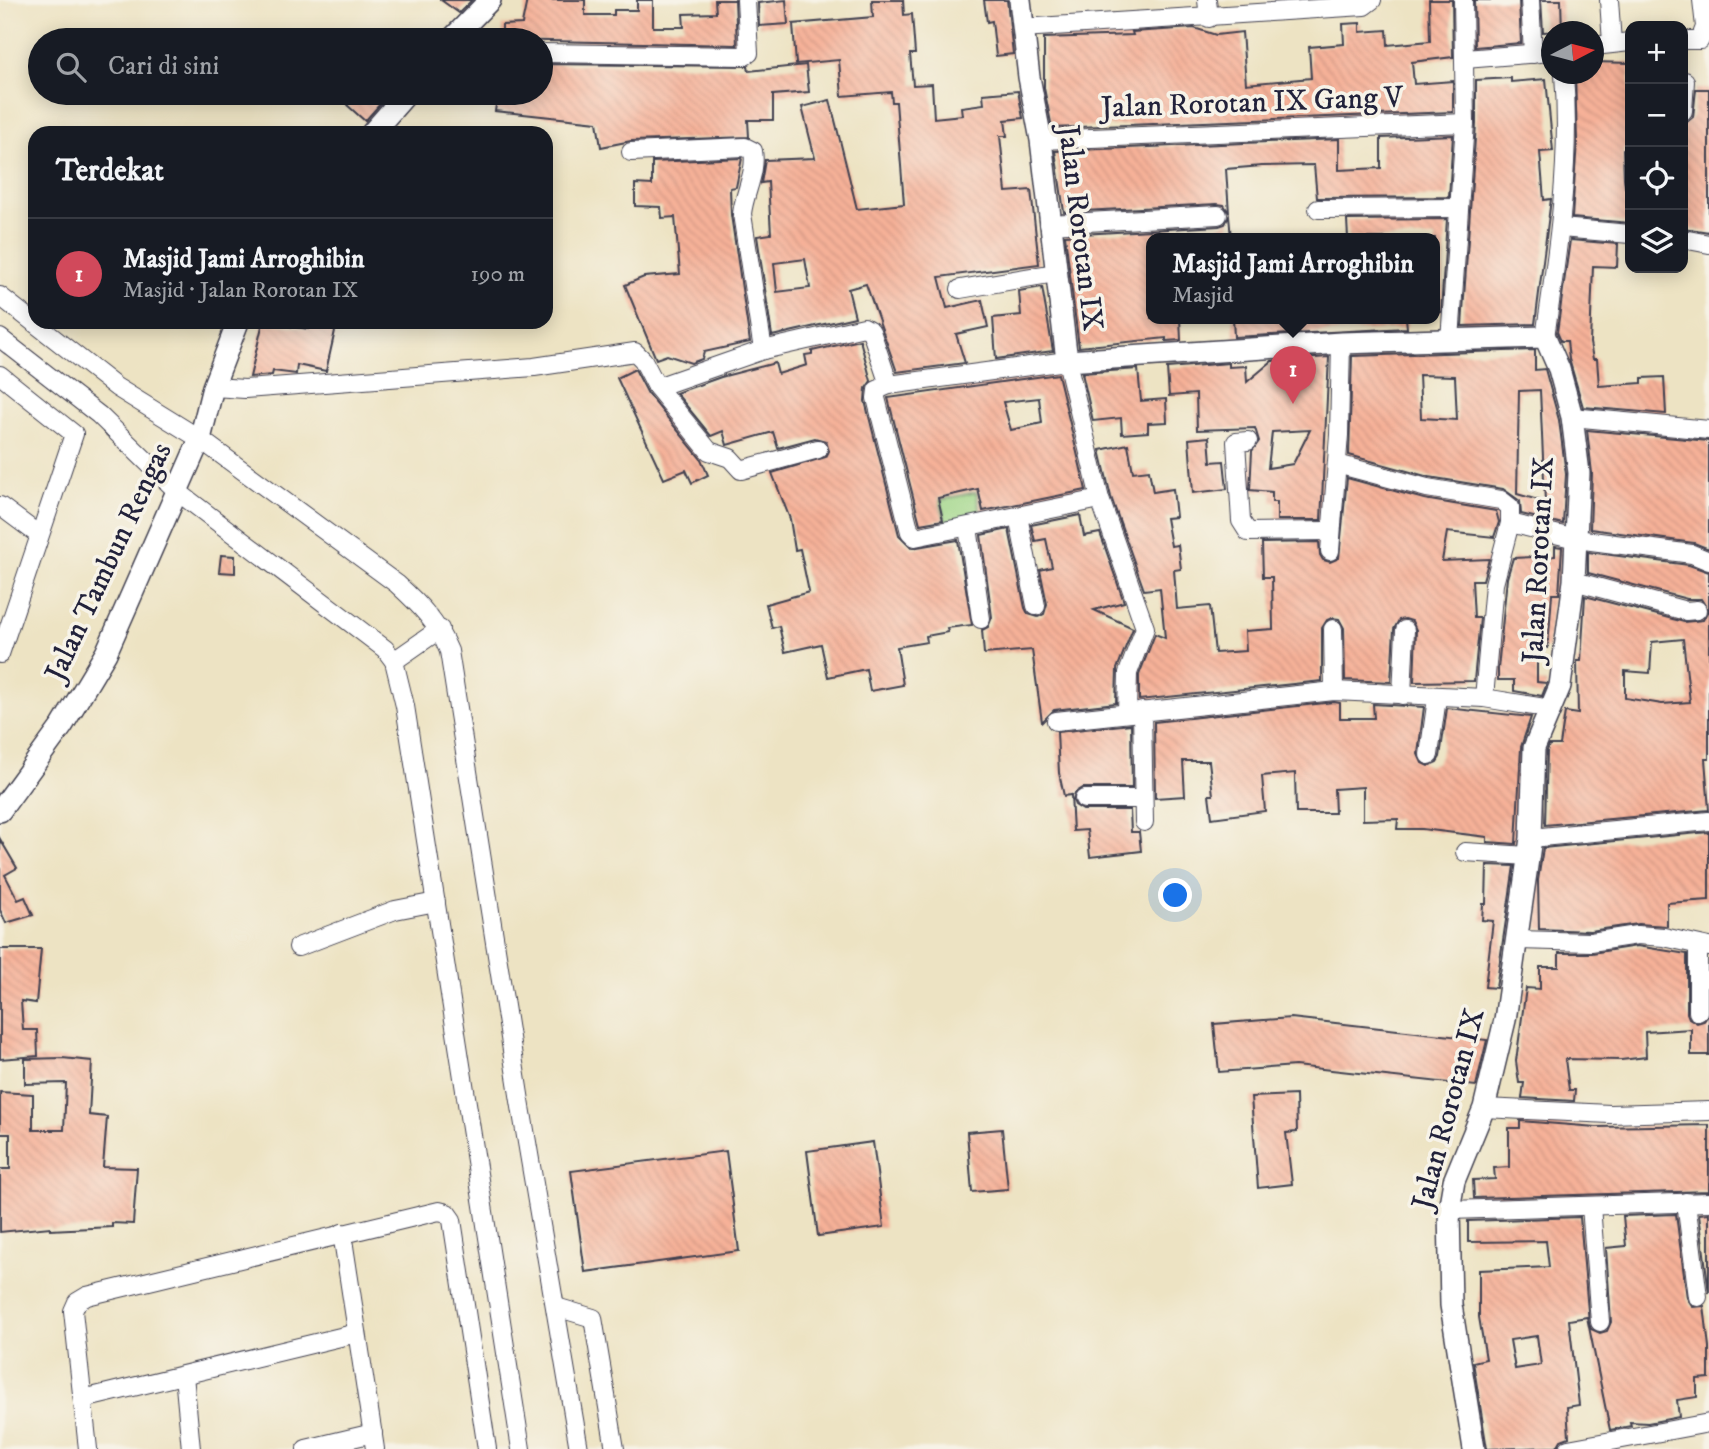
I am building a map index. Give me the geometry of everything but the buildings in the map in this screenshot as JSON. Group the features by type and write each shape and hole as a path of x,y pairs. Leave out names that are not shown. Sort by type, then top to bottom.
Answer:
{"street":[{"path":"463,28 490,0"},
{"path":"553,53 745,56 749,53 746,0"},
{"name":"Jalan Rorotan IX","path":"1020,0 1029,78 1041,140 1067,361 1341,343 1545,337 1559,369 1572,416 1579,473 1574,581 1564,666 1551,709 1534,748 1530,847 1505,1020 1484,1108 1454,1181 1449,1210 1451,1305 1474,1449"},
{"path":"1450,340 1465,123 1463,0"},
{"path":"1530,0 1533,54"},
{"path":"1609,0 1621,43"},
{"path":"1691,40 1705,27 1702,0"},
{"path":"1022,28 1208,9 1368,3"},
{"path":"1465,67 1541,53"},
{"path":"1545,337 1562,228 1567,105 1565,84"},
{"path":"378,126 396,105"},
{"name":"Jalan Rorotan IX Gang V","path":"1041,140 1465,123"},
{"path":"631,152 745,147 753,151 754,164 742,214 763,350"},
{"path":"1318,209 1459,208"},
{"path":"1049,224 1218,215"},
{"path":"1562,228 1625,234"},
{"path":"1688,240 1709,244"},
{"path":"960,289 1055,273"},
{"path":"0,296 28,318"},
{"path":"657,387 763,350 864,327 872,333 889,385"},
{"path":"42,329 116,387 200,439 397,584 427,612 440,629 449,651 517,1087 579,1449"},
{"name":"Jalan Tambun Rengas","path":"0,811 62,726 106,653 200,439 219,388 235,329"},
{"path":"0,338 99,415 178,492 385,649 394,661 405,706 521,1449"},
{"path":"1330,551 1341,343"},
{"path":"219,388 245,389 534,367 635,352 643,360 657,387 709,451 730,458 741,470 818,449"},
{"path":"1100,499 917,538 910,532 875,393 879,387 889,385 1067,361 1100,499 1145,628 1128,673 1144,821"},
{"path":"0,375 74,434 2,644"},
{"path":"99,415 116,387"},
{"path":"1572,416 1709,430"},
{"path":"1248,441 1236,442 1241,521 1248,532 1330,531"},
{"path":"1336,464 1427,488 1501,500 1510,507 1510,523 1494,584 1484,698"},
{"path":"0,506 38,535"},
{"path":"1018,516 1036,606"},
{"path":"1510,523 1576,539 1692,554 1709,561"},
{"path":"968,527 981,619"},
{"path":"1574,581 1686,611 1697,610"},
{"path":"394,661 440,629"},
{"path":"1333,629 1334,691"},
{"path":"1402,695 1405,630"},
{"path":"1056,721 1334,691 1437,698 1484,698 1551,709"},
{"path":"1429,755 1437,698"},
{"path":"1083,799 1143,799"},
{"path":"1465,852 1530,847 1709,821"},
{"path":"298,947 394,910 436,902"},
{"path":"1518,940 1591,942 1637,936 1664,937 1704,947 1698,1012"},
{"path":"1484,1108 1610,1114 1709,1111"},
{"path":"1686,1202 1698,1297"},
{"path":"1449,1210 1709,1202"},
{"path":"1591,1206 1600,1322"},
{"path":"88,1449 74,1311 77,1302 87,1296 439,1211 447,1213 452,1220 487,1449"},
{"path":"306,1449 374,1441 342,1233"},
{"path":"556,1307 593,1318 615,1449"},
{"path":"83,1399 357,1333"},
{"path":"184,1375 191,1449"},
{"path":"1568,1449 1709,1423"}],"green space":[{"path":"976,492 982,520 947,528 940,500"}],"place":[{"name":"Masjid Jami Arroghibin","path":"1293,404"}]}
